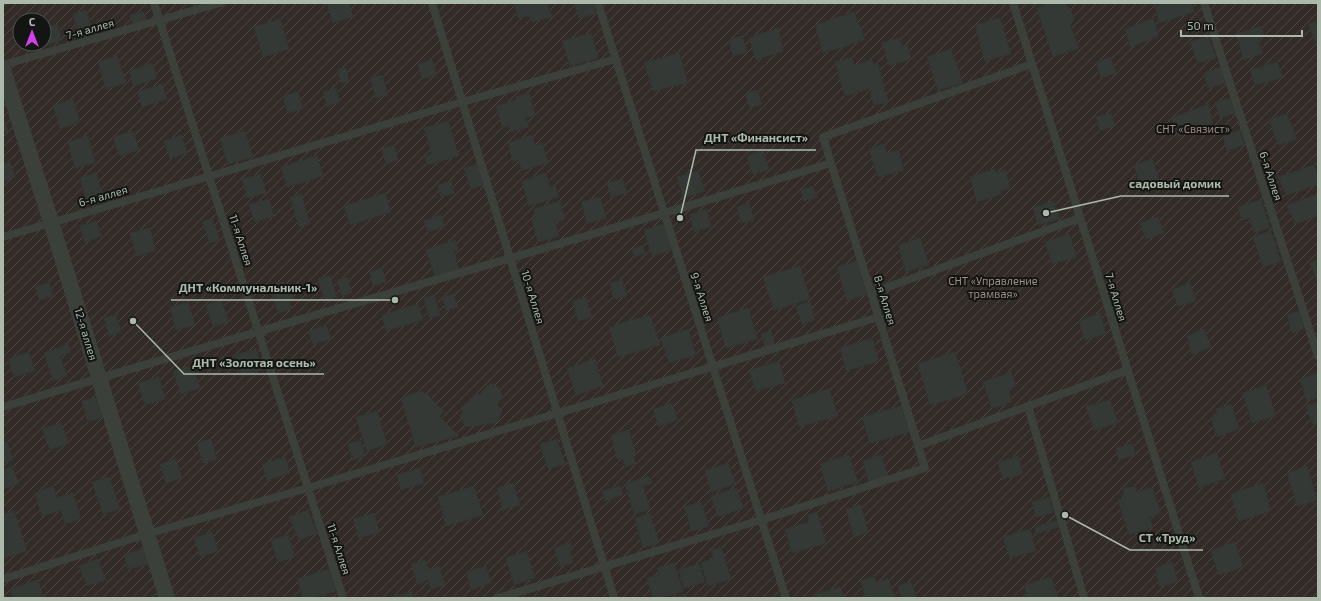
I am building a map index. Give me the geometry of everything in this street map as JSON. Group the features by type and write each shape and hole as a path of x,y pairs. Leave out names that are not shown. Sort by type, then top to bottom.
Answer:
{"street":[{"name":"12-я аллея","path":"3,70 167,598"}],"lane":[{"name":"11-я Аллея","path":"154,3 343,598"},
{"name":"7-я аллея","path":"3,65 220,3"},
{"name":"10-я Аллея","path":"432,3 614,598"},
{"name":"9-я Аллея","path":"598,3 786,598"},
{"name":"7-я Аллея","path":"1013,3 1199,598"},
{"name":"6-я Аллея","path":"1204,3 1318,356"},
{"name":"6-я аллея","path":"3,237 462,102 616,59"},
{"name":"8-я Аллея","path":"761,520 925,468 823,137 1032,64"},
{"path":"3,407 510,257 664,214 831,163"},
{"path":"871,293 1080,218"},
{"path":"3,579 147,534 308,488 879,317"},
{"path":"918,446 1128,370"},
{"path":"1028,406 1084,598"},
{"path":"498,598 761,520"}],"green space":[{"path":"3,3 1318,3 1318,598 3,598"}],"building":[{"path":"327,3 349,3 353,17 333,23"},
{"path":"514,3 547,3 552,17 532,22 530,16 518,18"},
{"path":"574,3 593,3 596,14 579,18"},
{"path":"1052,3 1064,3 1071,10 1074,20 1070,25 1079,48 1053,57 1037,8"},
{"path":"1165,3 1191,3 1194,12 1159,23 1155,7"},
{"path":"86,10 93,35 80,39 73,14"},
{"path":"144,12 147,21 133,25 130,15"},
{"path":"854,12 865,40 823,53 815,25"},
{"path":"1000,18 1011,54 985,61 975,25"},
{"path":"1153,18 1158,36 1130,47 1125,29"},
{"path":"280,19 289,49 263,57 254,27"},
{"path":"1318,20 1318,41 1315,42 1309,24"},
{"path":"57,24 62,40 52,44 52,26"},
{"path":"1261,26 1264,36 1258,39 1263,53 1244,60 1236,34"},
{"path":"778,28 783,51 756,60 749,38"},
{"path":"591,33 598,58 570,66 562,41"},
{"path":"742,36 747,52 733,56 729,40"},
{"path":"1208,36 1216,58 1198,63 1190,42"},
{"path":"899,38 902,46 907,45 911,59 889,66 882,43"},
{"path":"951,49 963,83 938,90 927,57"},
{"path":"679,53 688,83 653,91 644,63"},
{"path":"117,56 126,83 106,89 98,62"},
{"path":"852,57 854,65 872,60 874,65 878,64 888,102 874,105 869,89 845,96 835,62"},
{"path":"1110,57 1116,73 1101,78 1096,62"},
{"path":"432,60 437,75 422,79 418,64"},
{"path":"1277,62 1283,78 1255,85 1250,70"},
{"path":"152,63 157,78 134,86 129,71"},
{"path":"1221,67 1226,83 1208,88 1204,73"},
{"path":"346,68 349,81 341,83 337,70"},
{"path":"382,75 388,95 376,98 370,78"},
{"path":"162,84 167,99 142,107 138,92"},
{"path":"336,88 340,102 327,107 323,92"},
{"path":"757,90 762,104 750,108 745,93"},
{"path":"298,92 303,109 288,113 283,96"},
{"path":"529,93 535,115 525,118 529,127 511,132 509,126 502,127 496,106 516,100 516,97"},
{"path":"1230,98 1236,113 1220,118 1215,102"},
{"path":"73,99 80,122 60,129 53,105"},
{"path":"1208,104 1213,123 1178,137 1172,118"},
{"path":"1111,113 1115,126 1100,131 1096,117"},
{"path":"1287,114 1297,139 1278,145 1269,119"},
{"path":"3,115 8,131 3,133"},
{"path":"448,121 459,156 427,165 425,157 432,154 424,128"},
{"path":"1240,130 1244,145 1227,151 1223,136"},
{"path":"133,131 139,150 119,156 113,137"},
{"path":"245,131 253,157 228,164 220,138"},
{"path":"181,135 187,153 170,158 164,141"},
{"path":"532,135 535,145 542,143 548,163 522,170 518,160 513,162 508,143"},
{"path":"88,136 95,163 75,168 68,142"},
{"path":"883,144 887,153 898,150 904,170 878,177 869,149"},
{"path":"394,145 398,160 386,164 382,149"},
{"path":"763,151 769,170 752,174 747,156"},
{"path":"317,156 323,176 287,187 281,167"},
{"path":"1152,159 1159,180 1141,185 1134,165"},
{"path":"10,162 15,177 3,181 3,164"},
{"path":"478,164 484,185 471,189 464,168"},
{"path":"1314,165 1318,177 1318,185 1286,195 1278,177"},
{"path":"994,169 996,173 1005,170 1010,188 1000,191 1002,194 977,202 970,177"},
{"path":"698,171 705,191 683,198 677,177"},
{"path":"96,173 104,198 87,203 80,178"},
{"path":"546,173 550,187 555,185 559,197 529,206 522,181"},
{"path":"261,174 266,193 247,198 242,179"},
{"path":"622,179 627,193 611,197 607,183"},
{"path":"451,181 454,193 441,197 438,185"},
{"path":"813,186 817,197 804,201 801,190"},
{"path":"385,193 391,212 350,225 344,206"},
{"path":"301,194 310,224 299,227 290,197"},
{"path":"1318,194 1318,216 1295,224 1287,205"},
{"path":"600,197 606,218 587,223 581,202"},
{"path":"269,199 274,217 255,222 249,204"},
{"path":"1261,200 1270,228 1254,232 1249,218 1242,220 1238,207"},
{"path":"560,201 565,219 555,222 559,236 538,242 532,219 536,217 534,209"},
{"path":"1053,201 1060,219 1038,225 1033,208"},
{"path":"749,203 754,220 741,223 737,207"},
{"path":"707,209 711,227 694,232 690,215"},
{"path":"441,215 445,227 428,232 424,221"},
{"path":"1158,217 1164,233 1146,239 1140,223"},
{"path":"212,218 220,240 210,243 202,222"},
{"path":"96,221 102,236 85,242 80,226"},
{"path":"664,224 673,250 652,256 644,230"},
{"path":"150,228 155,251 136,256 130,233"},
{"path":"1271,231 1281,262 1263,267 1253,237"},
{"path":"1069,234 1077,257 1052,264 1045,242"},
{"path":"920,238 929,265 906,272 898,245"},
{"path":"455,240 458,250 454,251 459,269 435,276 426,250"},
{"path":"643,245 645,254 634,257 632,249"},
{"path":"1318,260 1318,280 1317,281 1310,263"},
{"path":"857,261 867,295 847,300 837,267"},
{"path":"800,266 810,299 774,310 763,277"},
{"path":"382,268 386,282 373,286 370,272"},
{"path":"330,276 337,297 325,300 318,279"},
{"path":"347,277 352,293 342,296 337,280"},
{"path":"622,280 627,296 614,299 610,283"},
{"path":"49,282 53,296 40,300 35,287"},
{"path":"283,282 286,294 292,292 294,300 289,301 292,309 278,313 270,287"},
{"path":"1190,283 1196,301 1178,306 1172,290"},
{"path":"453,294 458,307 446,311 442,297"},
{"path":"434,295 440,315 429,318 424,298"},
{"path":"586,297 592,317 578,321 573,301"},
{"path":"221,300 229,322 213,327 206,305"},
{"path":"188,302 195,325 176,330 170,307"},
{"path":"810,302 815,320 802,324 796,306"},
{"path":"418,304 423,320 386,331 382,315"},
{"path":"748,308 758,339 726,348 717,318"},
{"path":"1299,311 1304,329 1292,333 1287,315"},
{"path":"1100,313 1106,334 1085,340 1079,321"},
{"path":"116,315 121,332 109,336 104,318"},
{"path":"650,315 660,345 618,357 609,327"},
{"path":"326,325 331,339 313,344 308,331"},
{"path":"688,329 696,355 669,363 661,338"},
{"path":"1204,329 1211,347 1192,354 1187,336"},
{"path":"771,331 775,345 765,348 761,334"},
{"path":"872,338 879,361 846,371 840,348"},
{"path":"68,344 71,352 60,356 67,376 53,381 44,353"},
{"path":"256,349 263,370 242,377 235,355"},
{"path":"29,352 35,371 14,377 8,359"},
{"path":"955,352 968,394 930,405 918,364"},
{"path":"595,359 603,386 576,395 567,368"},
{"path":"779,361 785,383 756,391 749,370"},
{"path":"192,365 200,388 181,394 173,371"},
{"path":"1011,372 1016,386 1008,389 1012,402 992,408 983,382"},
{"path":"1318,373 1318,398 1307,401 1300,379"},
{"path":"159,377 165,399 145,405 138,383"},
{"path":"490,384 495,385 500,390 502,396 497,405 502,410 500,417 496,423 466,427 460,416 463,413 460,409 477,393 480,395"},
{"path":"1266,385 1276,416 1252,423 1243,393"},
{"path":"829,389 838,416 799,427 792,400"},
{"path":"420,391 428,395 444,412 439,416 459,436 416,447 401,398"},
{"path":"99,396 106,416 88,422 82,401"},
{"path":"1110,400 1118,423 1094,430 1086,406"},
{"path":"1318,402 1318,424 1313,425 1306,406"},
{"path":"672,403 678,420 658,426 654,409"},
{"path":"1231,404 1239,429 1217,437 1211,417 1218,415 1216,409"},
{"path":"901,406 910,432 870,443 862,417"},
{"path":"377,411 387,444 367,451 356,417"},
{"path":"61,423 69,443 50,450 42,429"},
{"path":"629,430 636,454 633,455 636,464 625,467 622,458 617,459 611,435"},
{"path":"211,439 217,459 203,463 197,443"},
{"path":"557,439 565,464 548,469 540,444"},
{"path":"360,440 365,456 353,460 348,444"},
{"path":"7,442 13,460 3,463 3,443"},
{"path":"1132,444 1136,455 1119,460 1116,448"},
{"path":"1217,453 1225,479 1199,488 1191,462"},
{"path":"849,455 858,482 828,491 820,464"},
{"path":"881,455 888,477 869,483 863,461"},
{"path":"1018,456 1023,474 1003,479 998,462"},
{"path":"285,457 290,473 267,480 262,464"},
{"path":"176,459 182,478 166,483 160,464"},
{"path":"728,463 735,484 711,492 705,471"},
{"path":"12,466 19,484 3,489 3,470"},
{"path":"1307,466 1317,500 1297,506 1287,473"},
{"path":"420,468 424,483 401,490 397,475"},
{"path":"649,476 652,484 643,486 650,509 634,514 625,484"},
{"path":"109,477 120,509 103,514 92,482"},
{"path":"513,483 520,505 503,510 497,488"},
{"path":"1263,483 1271,511 1238,521 1231,494"},
{"path":"53,486 57,498 73,493 81,519 65,524 61,510 42,516 35,493"},
{"path":"474,486 483,515 446,526 438,497"},
{"path":"620,486 623,495 605,501 602,491"},
{"path":"1135,486 1137,492 1152,488 1161,513 1149,517 1153,527 1129,535 1118,500 1124,498 1123,489"},
{"path":"736,488 744,508 718,517 711,496"},
{"path":"1049,497 1053,512 1036,517 1032,502"},
{"path":"701,502 709,526 692,531 684,507"},
{"path":"861,505 868,532 854,537 846,509"},
{"path":"308,510 317,533 299,540 289,517"},
{"path":"14,511 27,551 4,558 3,514"},
{"path":"817,512 826,543 792,553 785,529 810,522 808,515"},
{"path":"374,513 379,532 359,538 353,519"},
{"path":"650,513 659,543 643,548 635,518"},
{"path":"1056,521 1059,527 1036,534 1035,527"},
{"path":"1030,529 1036,551 1010,558 1003,537"},
{"path":"212,532 218,551 200,557 194,538"},
{"path":"288,535 295,557 278,562 271,540"},
{"path":"1235,542 1243,567 1219,575 1211,551"},
{"path":"571,543 573,550 570,551 573,563 560,567 554,548"},
{"path":"721,547 731,579 708,586 701,563 713,559 711,550"},
{"path":"144,549 148,564 128,569 124,554"},
{"path":"527,551 535,578 514,585 506,558"},
{"path":"98,559 106,580 87,586 79,566"},
{"path":"425,560 428,569 439,566 445,585 431,589 428,580 417,584 411,564"},
{"path":"1172,562 1178,582 1160,587 1155,568"},
{"path":"674,563 683,591 661,598 653,598 647,578 659,574 657,568"},
{"path":"699,564 705,582 684,588 679,570"},
{"path":"486,566 491,583 471,590 466,572"},
{"path":"329,569 336,591 312,598 303,598 297,579"},
{"path":"874,576 876,582 888,579 895,598 866,598 861,581"},
{"path":"1051,577 1058,598 1027,598 1024,585"},
{"path":"38,580 43,597 13,598 10,589"},
{"path":"911,582 917,598 902,598 898,586"},
{"path":"840,587 844,598 817,598 816,594"},
{"path":"412,591 414,598 390,598"},
{"path":"685,594 687,598 672,598"}],"place":[{"name":"садовый домик","path":"1046,213"},
{"name":"ДНТ «Финансист»","path":"680,218"},
{"name":"ДНТ «Коммунальник-1»","path":"395,300"},
{"name":"ДНТ «Золотая осень»","path":"133,321"},
{"name":"СТ «Труд»","path":"1065,515"}],"park label":[{"name":"СНТ «Связист»","path":"1193,129"},
{"name":"СНТ «Управление трамвая»","path":"993,287"}]}
